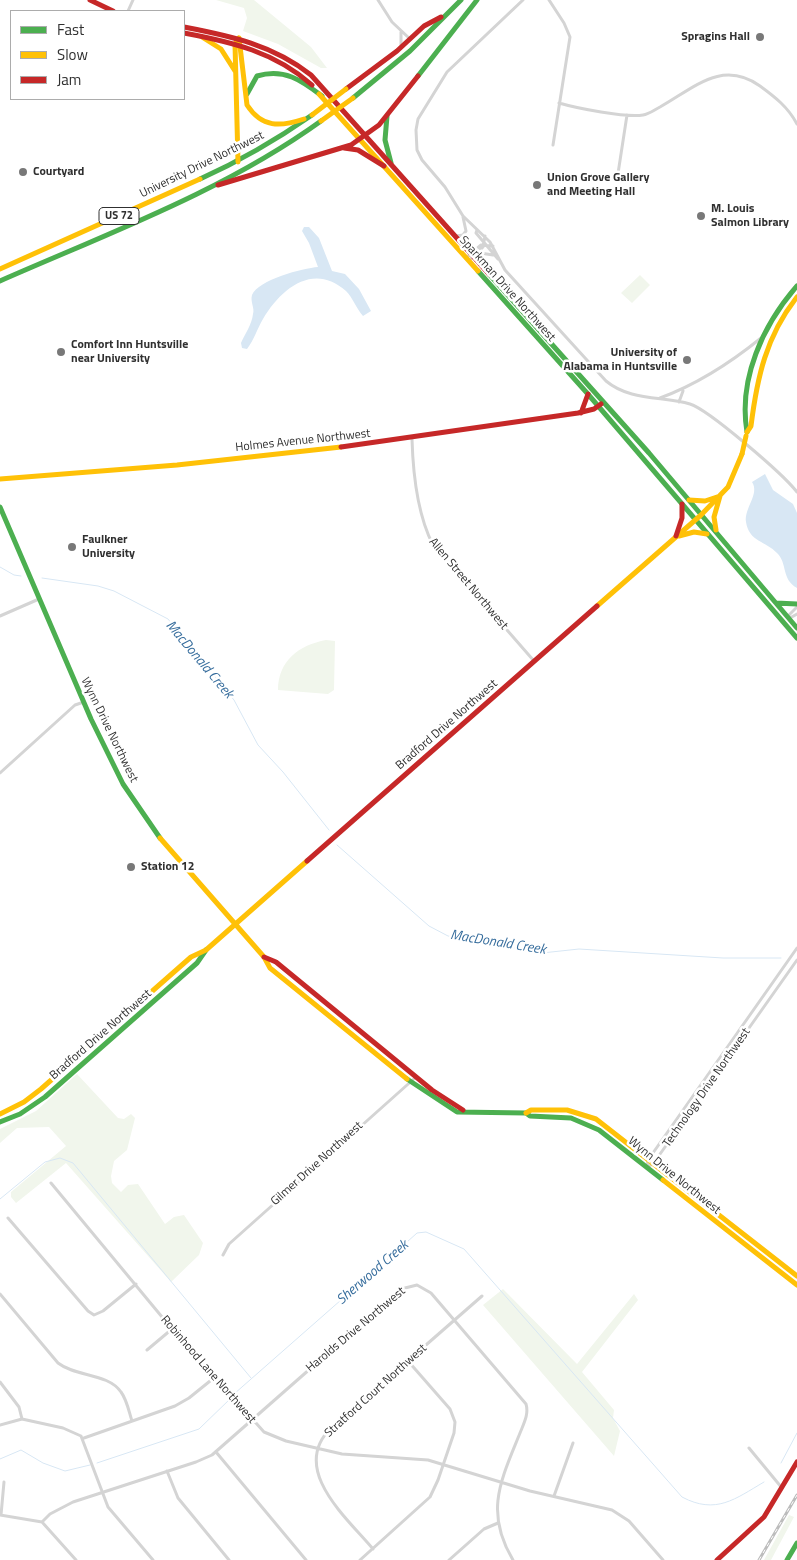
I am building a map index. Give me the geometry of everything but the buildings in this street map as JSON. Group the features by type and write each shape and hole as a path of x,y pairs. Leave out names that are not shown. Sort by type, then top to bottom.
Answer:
{"main road":[{"path":"90,0 111,10"},
{"name":"University Drive Northwest","path":"0,281 212,187 299,137 378,79 430,33 444,15 461,0"},
{"path":"212,187 232,183 343,148 379,125 477,0"},
{"name":"University Drive Northwest","path":"0,269 238,162 278,139 312,115 399,49 424,26 444,15"},
{"name":"Sparkman Drive Northwest","path":"185,27 239,38 276,50 298,63 456,236 475,254 716,530 797,628"},
{"name":"Sparkman Drive Northwest","path":"185,34 263,51 289,64 322,96 588,394 797,638"},
{"path":"202,37 221,49 235,71"},
{"path":"238,162 235,44 239,38"},
{"path":"239,38 247,105 252,113 267,125 285,126 312,115"},
{"name":"US 72","path":"378,79 384,70 410,46 410,39"},
{"path":"247,95 251,84 258,76 276,71 294,76 322,96"},
{"path":"388,113 383,131 385,146 391,163"},
{"path":"343,148 358,150 384,166"},
{"path":"747,434 748,387 761,338 775,313 797,286"},
{"path":"702,515 728,487 742,454 750,426 762,355 777,324 797,297"},
{"path":"581,413 588,394"},
{"name":"Holmes Avenue Northwest","path":"0,479 177,465 412,439 581,413 603,402"},
{"path":"689,500 705,501 720,496"},
{"path":"716,530 714,517 720,496"},
{"path":"676,537 682,518 682,504"},
{"name":"Wynn Drive Northwest","path":"0,507 112,765 136,805 180,863 264,957 270,968 438,1103 457,1112 463,1110"},
{"name":"Bradford Drive Northwest","path":"0,1122 20,1114 45,1097 197,963 206,950 702,515"},
{"path":"676,537 694,532 708,535"},
{"path":"776,603 797,606"},
{"name":"Bradford Drive Northwest","path":"0,1114 24,1102 41,1089 191,957 206,950"},
{"name":"Wynn Drive Northwest","path":"264,957 276,962 416,1077 463,1110 478,1113 526,1113 530,1116 571,1118 595,1127 649,1164 797,1276"},
{"name":"Wynn Drive Northwest","path":"649,1164 797,1285"},
{"path":"717,1560 760,1520 797,1462"},
{"path":"787,1560 797,1543"}],"street":[{"path":"378,0 387,16 410,39"},
{"path":"523,0 446,72 418,119 416,141 420,155 432,173 445,187 463,216 493,246 505,270 606,381 626,393 679,402 704,411 779,473 797,492"},
{"path":"549,0 570,37 553,145"},
{"path":"399,49 403,38 401,32"},
{"path":"559,103 627,115 646,114 712,77 733,74 748,79 769,93 790,111 797,124"},
{"path":"616,180 627,115"},
{"path":"456,236 463,235 466,231 463,216"},
{"path":"477,230 476,234 493,256"},
{"path":"468,260 484,244 485,236"},
{"path":"475,254 484,244"},
{"path":"484,244 493,246"},
{"path":"475,254 485,252 498,259"},
{"path":"660,399 683,390 726,366 761,338"},
{"path":"679,402 683,390"},
{"name":"Allen Street Northwest","path":"412,439 413,459 424,528 433,545 534,661"},
{"path":"0,616 39,599"},
{"path":"789,618 789,615 797,606"},
{"path":"783,622 797,614"},
{"path":"0,773 75,705 84,702"},
{"name":"Technology Drive Northwest","path":"649,1164 797,948"},
{"name":"Technology Drive Northwest","path":"649,1164 797,960"},
{"name":"Gilmer Drive Northwest","path":"222,1255 229,1244 416,1077"},
{"name":"Robinhood Lane Northwest","path":"51,1183 252,1421 270,1435 319,1449 349,1455 416,1457 619,1514 634,1526 663,1560"},
{"path":"8,1218 88,1311 94,1314 108,1307 136,1284"},
{"name":"Harolds Drive Northwest","path":"42,1522 50,1514 70,1503 200,1461 216,1452 404,1287 413,1285 425,1287 519,1394 527,1406 526,1417 500,1482 497,1507 498,1523 504,1542 514,1560"},
{"path":"0,1294 58,1363 66,1368 114,1384 122,1392 132,1421"},
{"name":"Stratford Court Northwest","path":"373,1549 321,1486 317,1469 319,1449 329,1431 482,1296"},
{"path":"147,1350 172,1328"},
{"path":"360,1560 427,1500 435,1488 454,1430 453,1416 448,1406 408,1361"},
{"path":"83,1438 183,1402 215,1377"},
{"path":"0,1382 20,1407 22,1419"},
{"path":"0,1425 22,1419 64,1428 83,1438 108,1508 153,1560"},
{"path":"554,1496 573,1443"},
{"path":"748,1448 782,1488"},
{"path":"216,1452 306,1560"},
{"path":"167,1471 178,1498 229,1560"},
{"path":"4,1482 0,1515 42,1522 76,1560"},
{"path":"449,1560 484,1529 498,1523"}],"shaded area":[{"path":"216,0 254,0 311,47 327,68 321,68 278,44 243,31 247,18 244,8"},
{"path":"640,275 650,285 632,303 621,293"},
{"path":"326,640 335,641 334,690 328,694 278,690 282,671 292,656 307,646"},
{"path":"77,1074 118,1118 124,1119 131,1114 135,1118 127,1150 114,1161 111,1176 112,1183 121,1192 128,1185 138,1184 165,1224 174,1217 184,1215 203,1243 199,1255 171,1282 66,1163 16,1203 11,1197 11,1192 66,1146 49,1127 17,1128 0,1143 0,1129 36,1111"},
{"path":"503,1289 577,1364 634,1294 638,1300 582,1372 614,1410 613,1418 620,1431 614,1456 483,1305"},
{"path":"789,1515 794,1517 771,1560 764,1560"}],"water":[{"path":"304,227 309,227 319,238 332,271 345,274 359,289 371,311 363,316 346,291 334,283 322,279 310,279 299,282 279,297 263,319 247,349 242,348 241,343 252,318 252,295 256,290 263,284 282,276 318,267 309,243 302,231"},
{"path":"765,474 773,490 793,504 797,513 797,588 789,580 783,562 777,553 751,534 746,522 747,512 754,491 752,482"}],"waterway":[{"name":"MacDonald Creek","path":"0,567 14,575 21,576"},
{"name":"MacDonald Creek","path":"42,578 98,586 114,591 168,619 234,700 258,745 283,772 329,830"},
{"name":"MacDonald Creek","path":"337,845 429,926 448,936 542,953 579,949 723,958 781,958"},
{"name":"Sherwood Creek","path":"0,1199 45,1162 60,1158 73,1163 251,1378"},
{"name":"Sherwood Creek","path":"234,1394 417,1233 426,1232 464,1249 682,1497 705,1505 715,1505 734,1499 764,1482"},
{"path":"97,1463 199,1429 230,1399"},
{"name":"Sherwood Creek","path":"781,1463 797,1433"},
{"path":"0,1459 21,1450 43,1463 65,1471 90,1465"}],"railway":[{"path":"759,1560 797,1495"}],"traffic: fast":[{"path":"353,98 410,51 461,0"},
{"path":"418,76 477,0"},
{"path":"247,94 257,76 276,74 292,77 322,96"},
{"path":"200,179 258,150 312,115"},
{"path":"387,116 385,140 391,163"},
{"path":"0,281 124,228 206,190 284,146 321,121"},
{"path":"478,271 587,393 797,638"},
{"path":"489,274 649,453 797,628"},
{"path":"747,432 746,392 756,354 774,318 797,286"},
{"path":"0,507 91,719 123,784 160,838"},
{"path":"776,603 797,604"},
{"path":"0,1122 20,1114 45,1097 197,963 206,950"},
{"path":"407,1079 457,1112 526,1113 530,1116 571,1118 599,1130 663,1180"},
{"path":"787,1560 797,1543"}],"traffic: slow":[{"path":"202,37 221,49 235,71"},
{"path":"239,38 247,105 253,113 265,122 272,124 304,119"},
{"path":"238,162 235,44 239,38"},
{"path":"312,115 346,89"},
{"path":"319,94 478,271"},
{"path":"321,121 353,98"},
{"path":"0,269 200,179"},
{"path":"747,432 751,426 756,391 770,342 786,312 797,297"},
{"path":"742,454 746,436"},
{"path":"0,479 177,465 341,447"},
{"path":"597,606 701,515 728,487 742,454"},
{"path":"689,500 705,501 720,496 714,517 716,530"},
{"path":"679,536 694,532 707,534"},
{"path":"160,838 264,957 270,968 407,1079"},
{"path":"0,1114 24,1102 41,1089 191,957 206,950 307,861"},
{"path":"526,1113 531,1110 567,1110 596,1119 797,1276"},
{"path":"663,1180 797,1285"}],"traffic: jam":[{"path":"90,0 111,10"},
{"path":"346,89 397,51 424,26 441,17"},
{"path":"185,27 235,38 267,49 282,56 311,75 489,274"},
{"path":"185,33 219,40 268,56 283,64 312,85"},
{"path":"218,185 351,145 379,125 418,76"},
{"path":"344,148 358,150 384,166"},
{"path":"581,413 588,394"},
{"path":"341,447 578,413 594,409 601,404"},
{"path":"676,536 682,518 682,504"},
{"path":"307,861 597,606"},
{"path":"264,957 276,962 432,1090 463,1110"},
{"path":"717,1560 764,1517 797,1462"}],"place":[{"name":"Spragins Hall","path":"760,37"},
{"name":"Courtyard","path":"23,172"},
{"name":"Union Grove Gallery and Meeting Hall","path":"537,185"},
{"name":"M. Louis Salmon Library","path":"701,216"},
{"name":"Comfort Inn Huntsville near University","path":"61,352"},
{"name":"University of Alabama in Huntsville","path":"687,360"},
{"name":"Faulkner University","path":"72,547"},
{"name":"Station 12","path":"131,867"}]}
